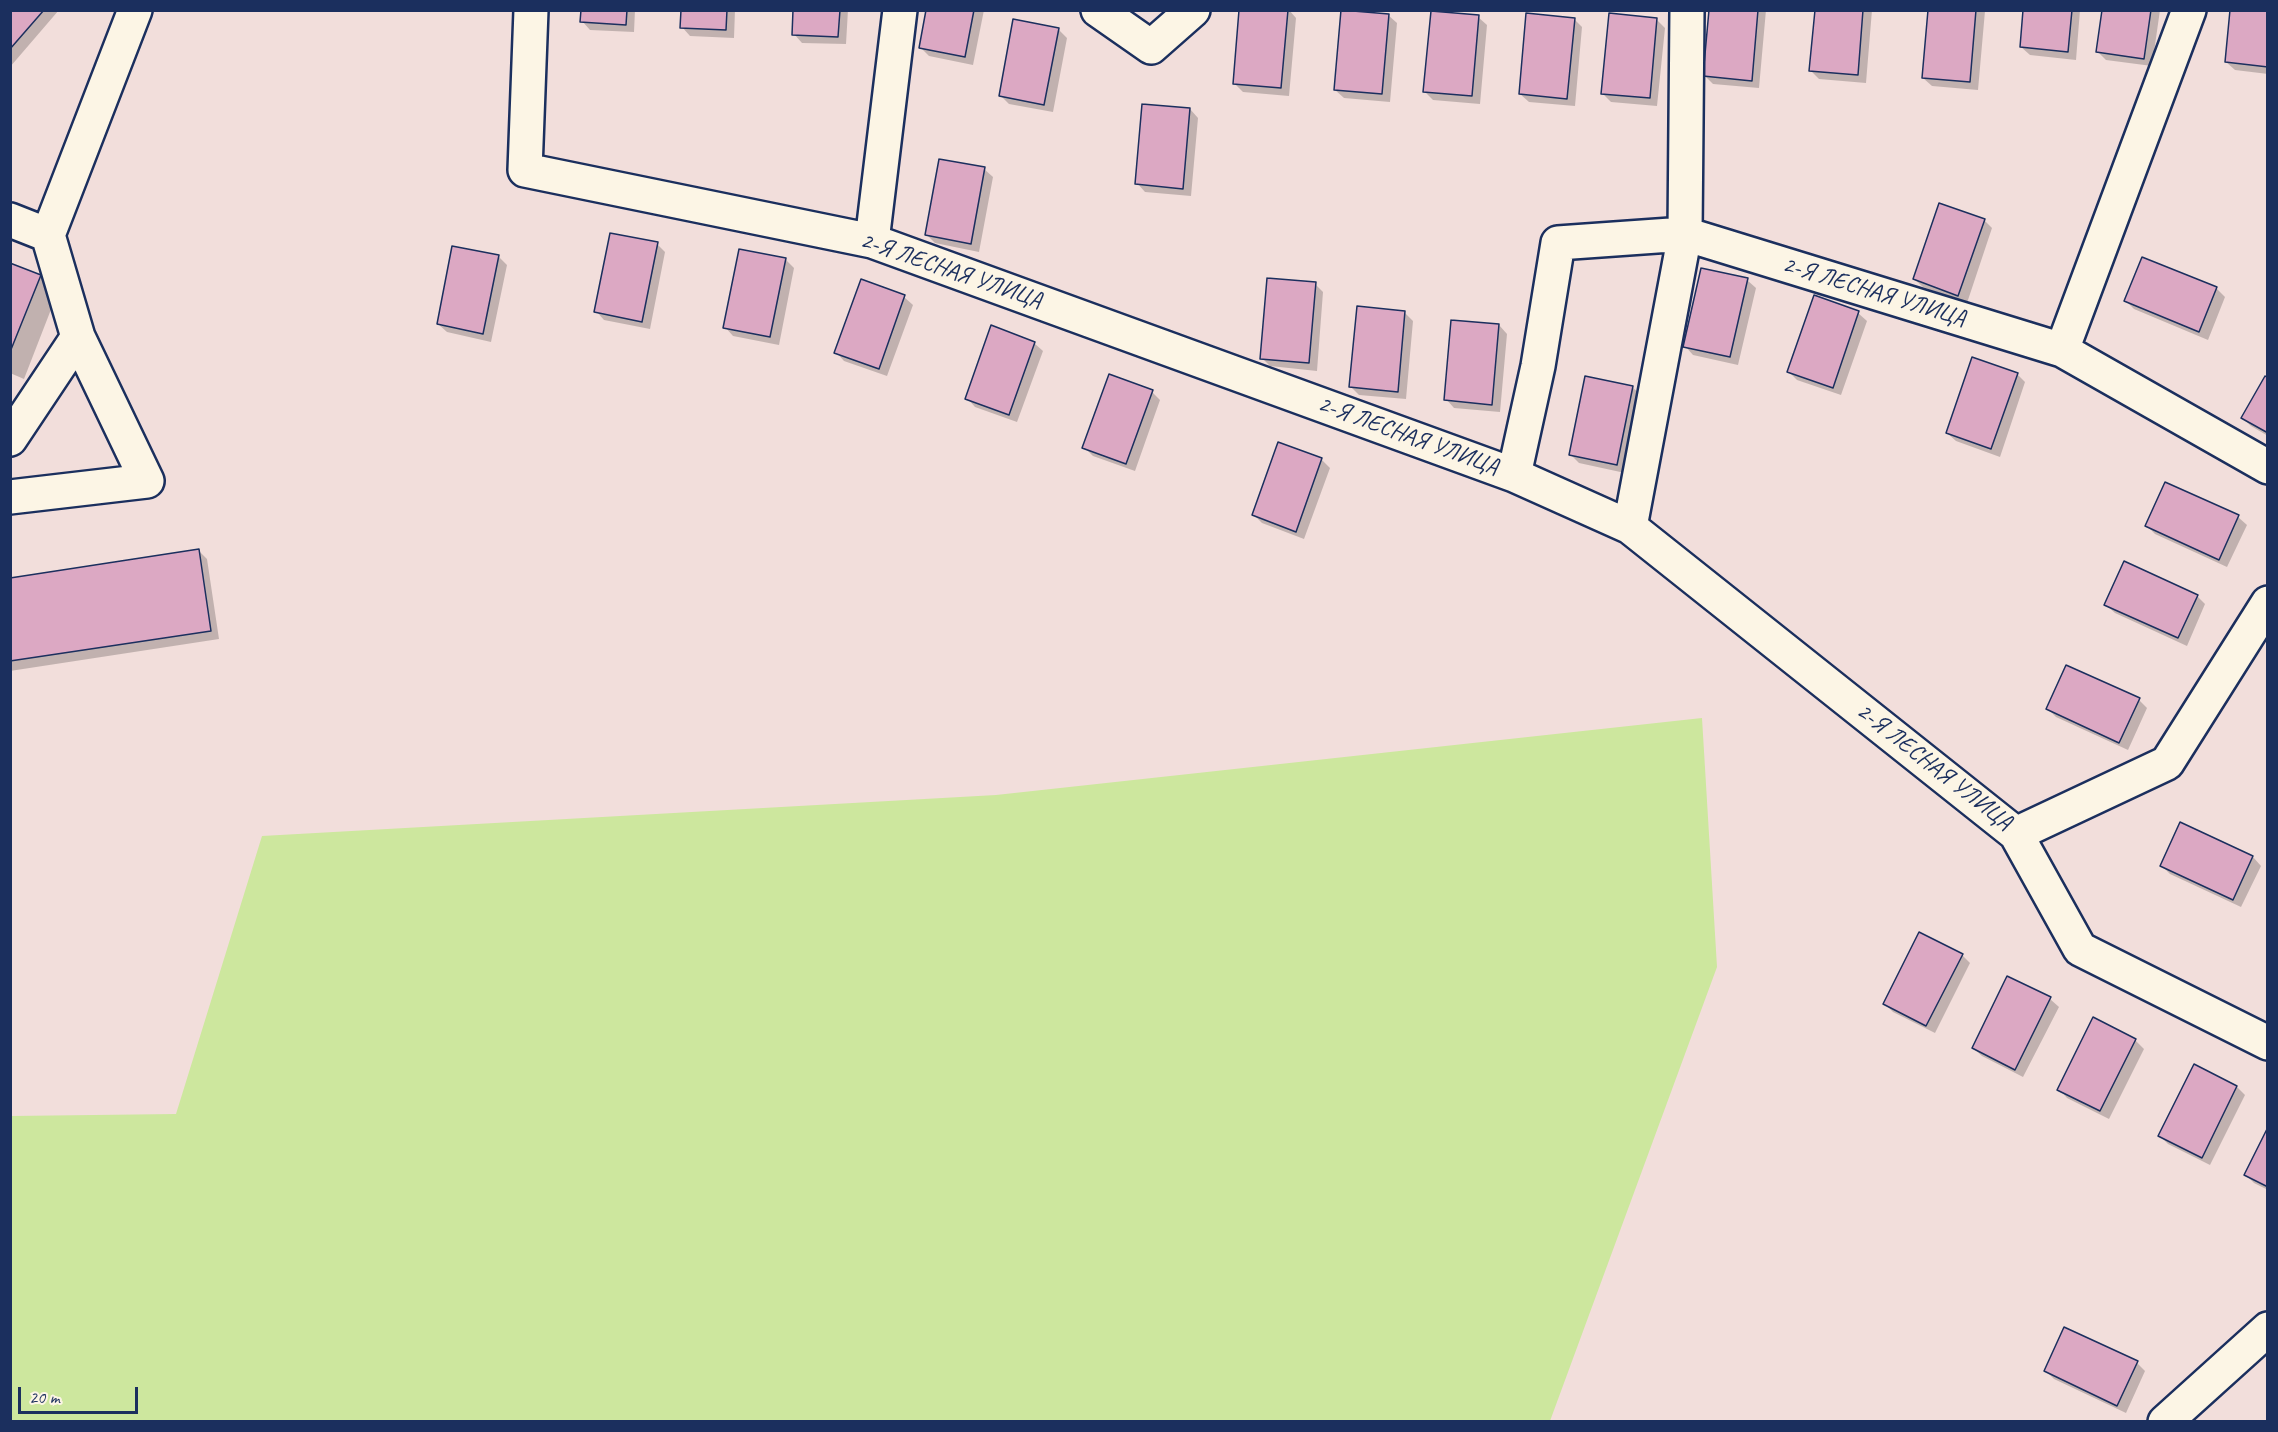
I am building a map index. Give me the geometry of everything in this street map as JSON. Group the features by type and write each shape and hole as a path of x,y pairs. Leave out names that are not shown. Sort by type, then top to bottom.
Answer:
{"street":[{"path":"10,497 147,481 78,337 48,235 135,10"},
{"name":"2-Я ЛЕСНАЯ УЛИЦА","path":"531,10 525,171 872,241 1514,475 1630,527 2016,834 2167,763 2268,603"},
{"path":"872,241 900,10"},
{"path":"1098,10 1150,47 1193,10"},
{"path":"1630,527 1685,234 1687,10"},
{"path":"2062,350 2189,10"},
{"path":"10,220 48,235"},
{"name":"2-Я ЛЕСНАЯ УЛИЦА","path":"1514,475 1538,366 1558,243 1685,234 2062,350 2268,467"},
{"path":"10,439 78,337"},
{"path":"2016,834 2080,949 2268,1043"},
{"path":"2165,1422 2268,1329"}],"green space":[{"path":"1702,718 1717,967 1550,1421 11,1421 11,1116 176,1114 262,836 996,795"}],"building":[{"path":"10,10 44,10 10,49"},
{"path":"581,10 627,10 626,25 580,22"},
{"path":"681,10 727,10 726,30 680,28"},
{"path":"793,10 840,10 838,37 792,35"},
{"path":"926,10 974,10 965,57 919,48"},
{"path":"1239,10 1288,10 1281,88 1233,84"},
{"path":"1341,10 1389,14 1382,94 1334,90"},
{"path":"1709,10 1758,10 1752,81 1703,76"},
{"path":"1815,10 1863,10 1858,75 1809,71"},
{"path":"1928,10 1976,10 1970,82 1922,78"},
{"path":"2023,10 2072,10 2068,52 2020,47"},
{"path":"2102,10 2151,10 2144,59 2096,52"},
{"path":"2230,10 2268,10 2268,67 2225,62"},
{"path":"1431,11 1479,15 1472,96 1423,92"},
{"path":"1526,13 1575,18 1567,99 1519,94"},
{"path":"1609,13 1657,18 1650,98 1601,94"},
{"path":"1013,19 1059,28 1044,105 999,96"},
{"path":"1142,104 1190,108 1183,189 1135,184"},
{"path":"939,159 985,167 971,244 925,235"},
{"path":"1939,203 1985,219 1958,296 1913,279"},
{"path":"610,233 658,242 642,322 594,312"},
{"path":"452,246 499,255 483,334 437,324"},
{"path":"739,249 786,258 770,337 723,328"},
{"path":"2142,257 2217,287 2199,332 2124,301"},
{"path":"10,263 41,275 10,352"},
{"path":"1701,268 1748,278 1730,357 1683,347"},
{"path":"1267,278 1316,282 1309,363 1260,359"},
{"path":"861,279 905,295 879,369 834,353"},
{"path":"1814,295 1859,311 1833,388 1787,372"},
{"path":"1357,306 1405,311 1398,392 1349,387"},
{"path":"1451,320 1499,324 1492,405 1444,400"},
{"path":"991,325 1035,342 1009,415 965,399"},
{"path":"1972,357 2018,373 1991,449 1946,433"},
{"path":"1109,374 1153,390 1126,464 1082,448"},
{"path":"1585,376 1633,386 1617,465 1569,455"},
{"path":"2265,376 2268,378 2268,433 2241,418"},
{"path":"1278,442 1322,458 1296,532 1252,515"},
{"path":"2165,482 2239,515 2219,560 2145,526"},
{"path":"199,549 211,631 10,661 10,578"},
{"path":"2124,561 2198,595 2178,638 2104,605"},
{"path":"2066,665 2140,698 2119,743 2046,709"},
{"path":"2180,822 2253,856 2233,900 2160,866"},
{"path":"1919,932 1963,954 1926,1026 1883,1004"},
{"path":"2007,976 2051,997 2015,1070 1972,1048"},
{"path":"2093,1017 2136,1039 2100,1111 2057,1090"},
{"path":"2194,1064 2237,1086 2202,1158 2158,1136"},
{"path":"2268,1127 2268,1187 2244,1175"},
{"path":"2064,1327 2138,1361 2117,1406 2044,1371"}]}
